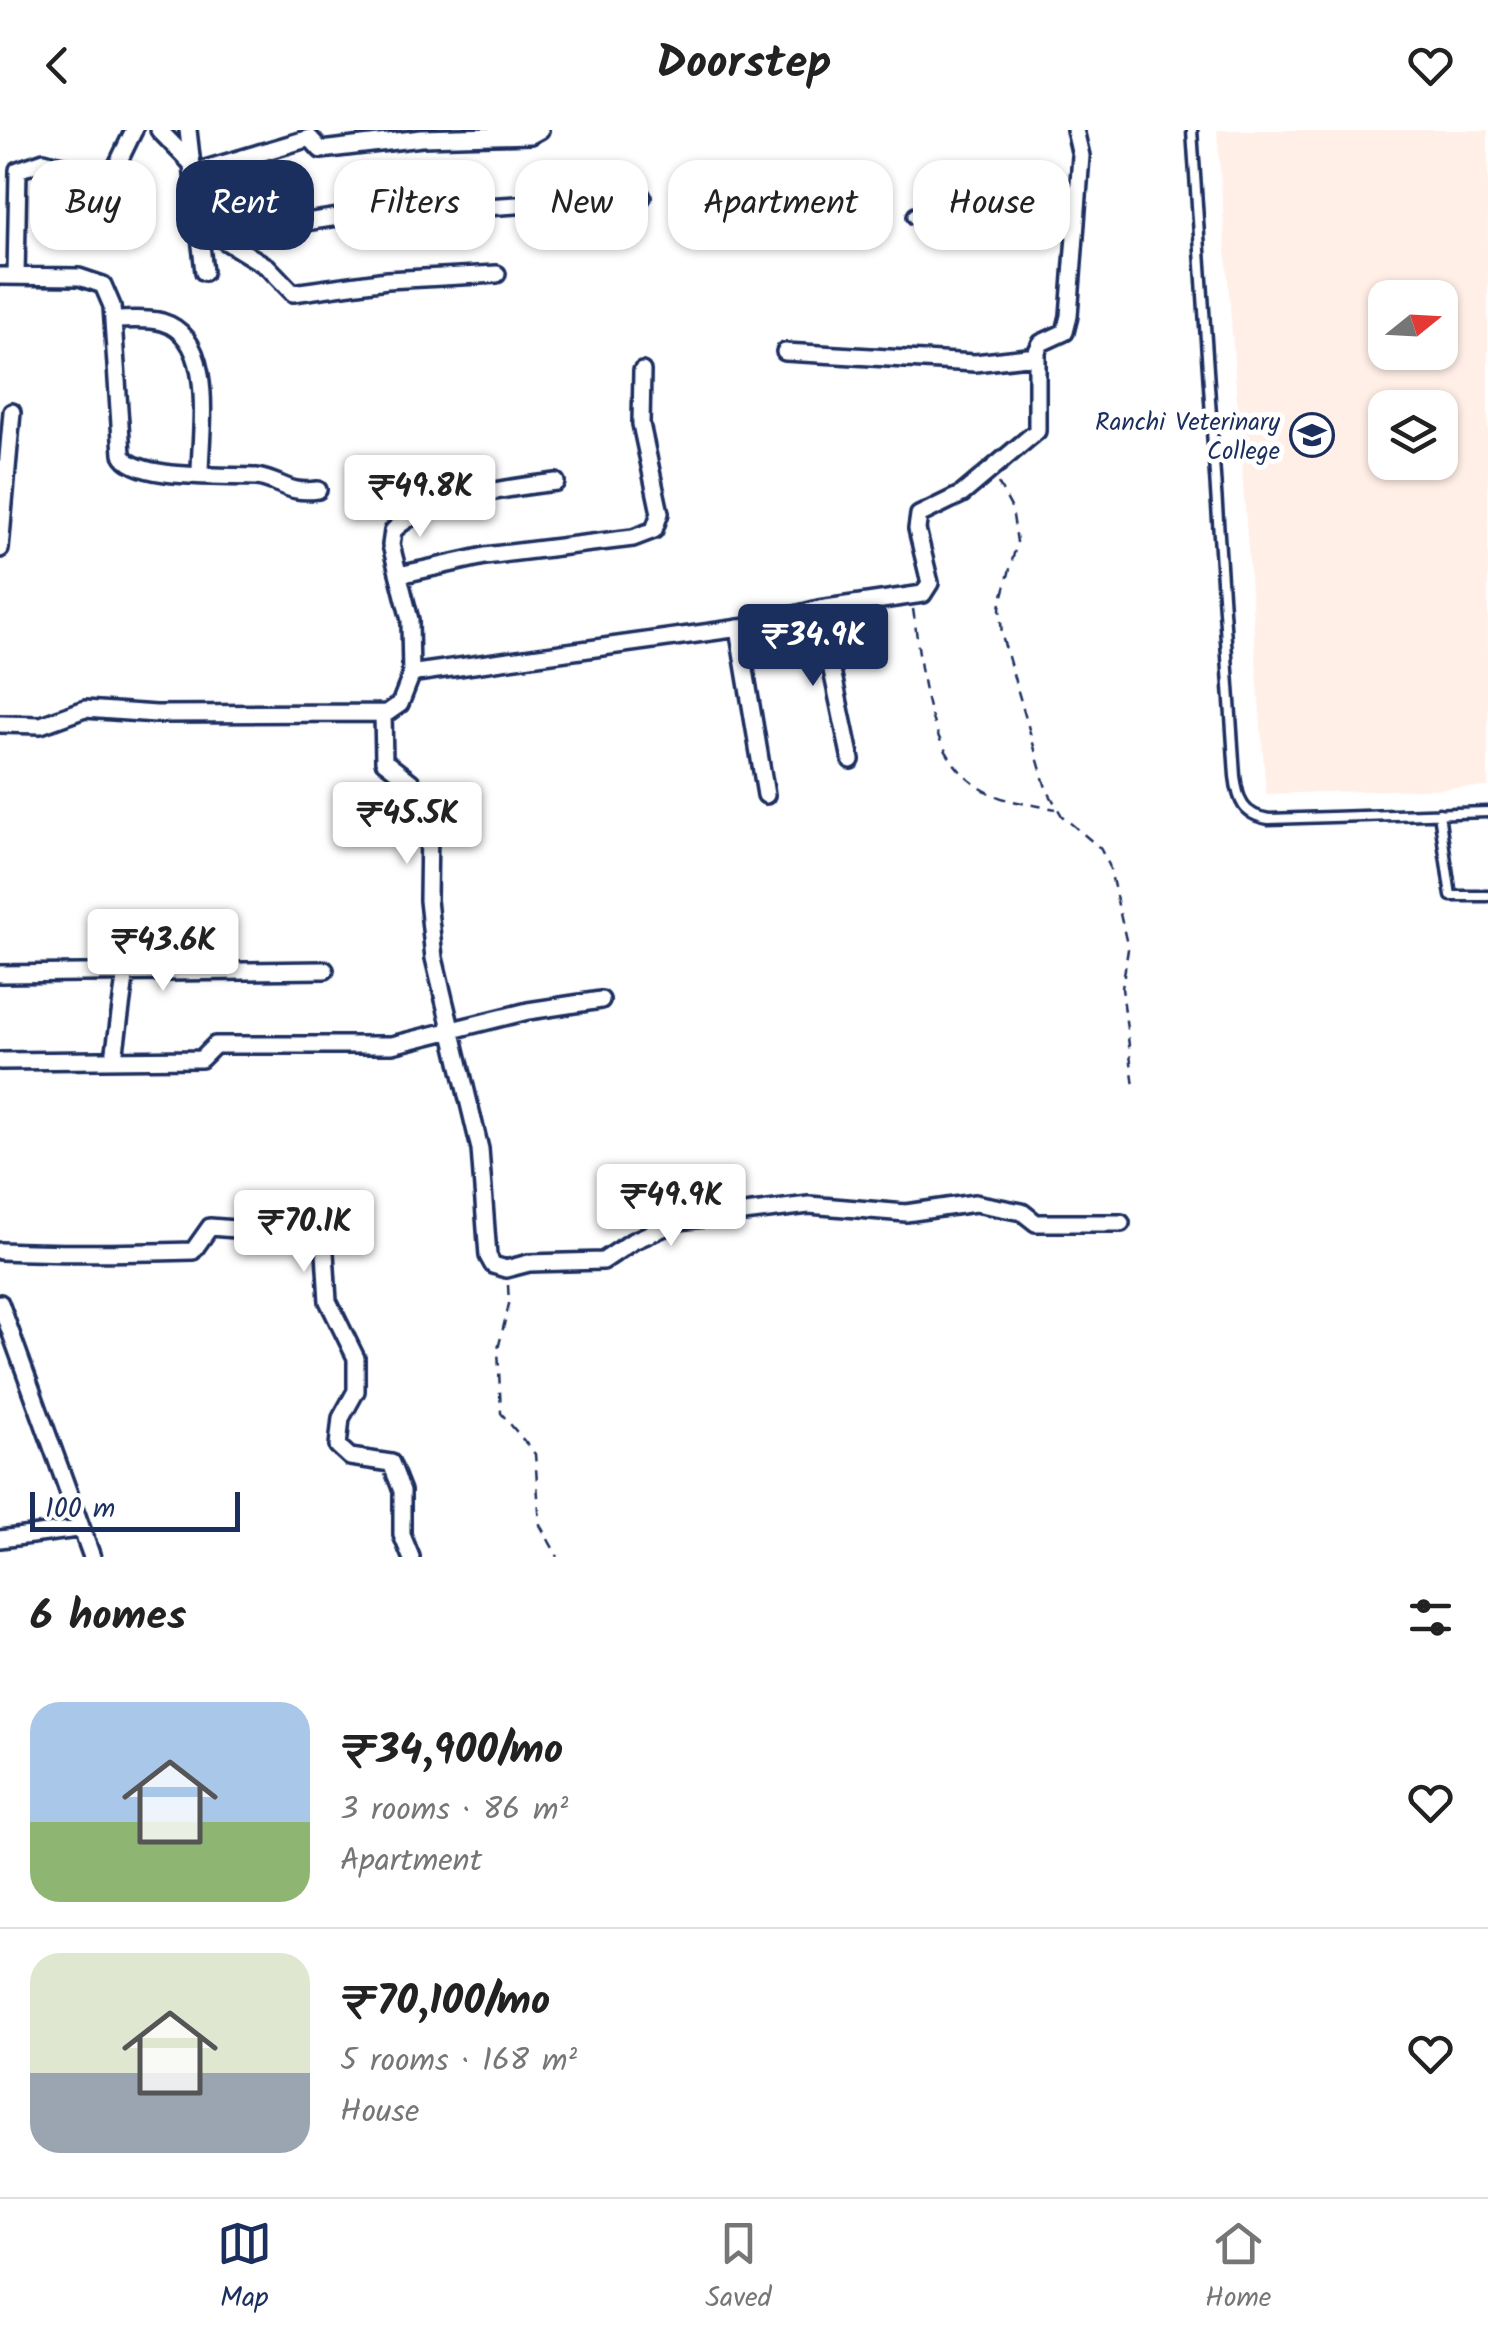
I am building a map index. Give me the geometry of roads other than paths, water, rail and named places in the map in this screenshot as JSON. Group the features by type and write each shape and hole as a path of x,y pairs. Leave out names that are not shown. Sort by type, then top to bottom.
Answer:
{"street":[{"path":"134,130 116,167 101,177 44,161 18,170 8,276 97,280 108,293 114,320 124,460 147,472 257,477 288,492 318,490"},
{"path":"159,130 186,160"},
{"path":"188,130 193,160"},
{"path":"228,160 310,138 321,150 422,138 532,135 540,130"},
{"path":"411,676 738,628 819,608 926,591 930,583 917,529 919,515 947,504 1037,431 1036,356 1041,344 1066,330 1081,156 1075,130"},
{"path":"314,221 410,206 515,205"},
{"path":"204,272 207,250"},
{"path":"235,250 268,267 293,293 387,280 497,274"},
{"path":"114,320 164,323 190,346 200,372 200,474"},
{"path":"785,352 975,363 1036,356"},
{"path":"399,574 484,556 641,536 654,530 660,512 642,424 642,371"},
{"path":"0,549 12,412"},
{"path":"0,724 40,726 86,709 383,714 400,704 411,676 412,637 391,546 398,525 434,509 500,490 556,482"},
{"path":"819,608 850,760"},
{"path":"738,628 766,795"},
{"path":"383,714 384,761 412,782 429,824 431,934 449,1031 480,1149 488,1256 493,1265 506,1269 529,1264 603,1261 632,1241 679,1221 809,1205 906,1212 962,1202 1022,1212 1036,1224 1121,1223"},
{"path":"0,974 325,970"},
{"path":"114,1058 126,971"},
{"path":"0,1062 202,1059 216,1044 392,1045 601,1000"},
{"path":"0,1251 96,1255 120,1250 188,1251 200,1246 210,1226 324,1236 328,1301 356,1358 356,1391 341,1418 338,1446 350,1457 390,1463 403,1496 402,1535 411,1557"},
{"path":"0,1304 78,1529 92,1557"},
{"path":"0,1539 78,1529"}],"lane":[{"path":"1192,130 1238,798 1250,814 1270,819 1488,812"},
{"path":"1439,814 1451,896 1488,896"}],"place":[{"name":"Ranchi Veterinary College","path":"1312,435"}]}
